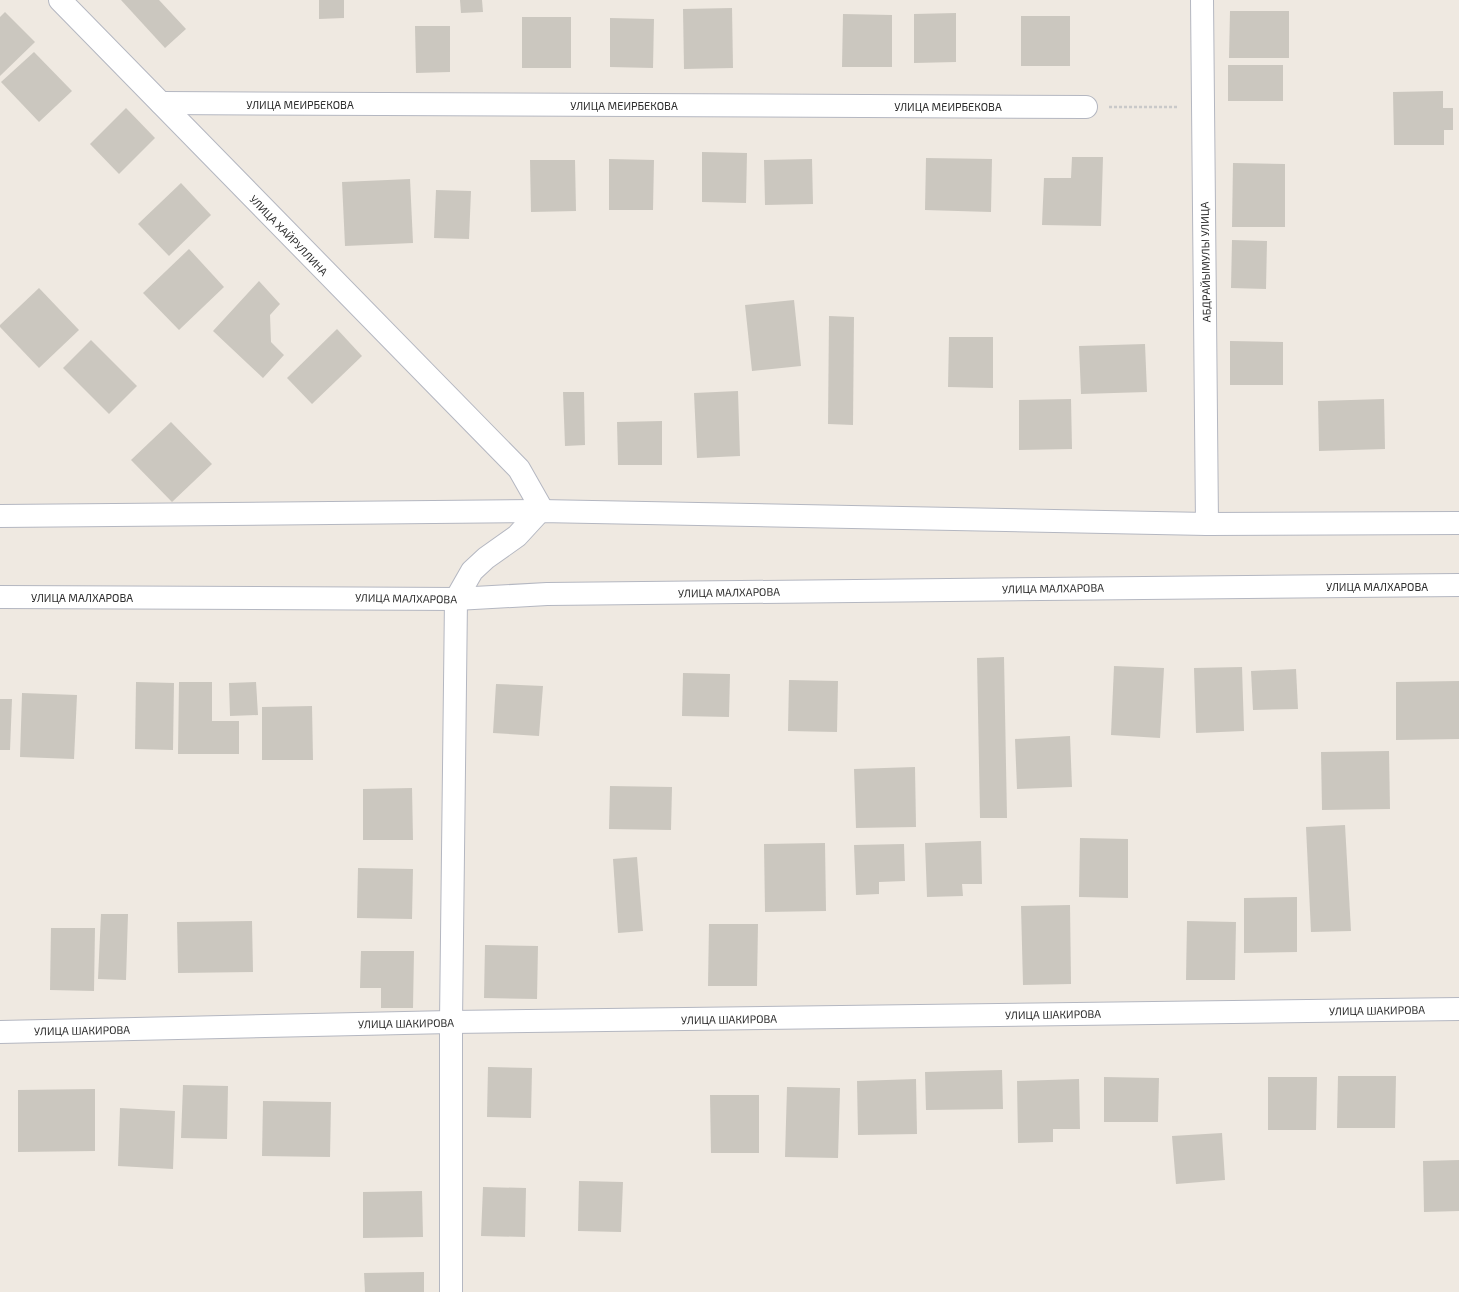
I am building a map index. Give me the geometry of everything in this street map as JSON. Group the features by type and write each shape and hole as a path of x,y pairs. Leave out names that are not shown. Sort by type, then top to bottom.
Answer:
{"street":[{"name":"УЛИЦА ХАЙРУЛЛИНА","path":"60,0 518,469 540,506 540,511"},
{"name":"АБДРАЙЫМУЛЫ УЛИЦА","path":"1202,0 1207,524"},
{"name":"УЛИЦА МЕИРБЕКОВА","path":"161,103 1086,107"},
{"path":"451,1292 450,1022 456,598 472,571 486,558 517,536 540,511"},
{"path":"0,516 540,511 1207,524 1459,523"},
{"name":"УЛИЦА МАЛХАРОВА","path":"0,597 456,598 547,594 1459,584"},
{"name":"УЛИЦА ШАКИРОВА","path":"0,1032 450,1022 1459,1009"}],"path":[{"path":"1086,107 1203,107"}],"building":[{"path":"121,0 159,0 186,29 165,48"},
{"path":"319,0 344,0 344,18 319,19"},
{"path":"460,0 482,0 483,12 461,13"},
{"path":"732,8 733,68 684,69 683,9"},
{"path":"1230,11 1289,11 1289,58 1229,58"},
{"path":"5,12 35,42 0,76 0,17"},
{"path":"956,13 956,62 914,63 914,14"},
{"path":"843,14 892,15 892,67 842,67"},
{"path":"1021,16 1070,16 1070,66 1021,66"},
{"path":"522,17 571,17 571,68 522,68"},
{"path":"610,18 654,19 653,68 610,67"},
{"path":"415,26 450,26 450,72 416,73"},
{"path":"34,52 72,91 39,122 1,82"},
{"path":"1228,65 1283,65 1283,101 1228,101"},
{"path":"1443,91 1443,108 1453,108 1453,130 1444,130 1444,145 1394,145 1393,92"},
{"path":"126,108 155,138 119,174 90,144"},
{"path":"702,152 747,153 746,203 702,202"},
{"path":"1072,157 1103,157 1101,226 1042,225 1044,178 1071,178"},
{"path":"926,158 992,159 991,212 925,210"},
{"path":"609,159 654,160 653,210 609,210"},
{"path":"812,159 813,204 765,205 764,160"},
{"path":"530,160 575,160 576,211 531,212"},
{"path":"1233,163 1285,164 1285,227 1232,227"},
{"path":"410,179 413,243 345,246 342,182"},
{"path":"181,183 211,215 169,256 138,224"},
{"path":"436,190 471,191 469,239 434,238"},
{"path":"1232,240 1267,241 1266,289 1231,288"},
{"path":"189,249 224,287 179,330 143,293"},
{"path":"259,281 280,304 270,315 271,342 284,355 263,378 213,331"},
{"path":"39,288 79,330 39,368 0,327 0,325"},
{"path":"794,300 801,366 752,371 745,305"},
{"path":"829,316 854,317 853,425 828,424"},
{"path":"337,329 362,356 312,404 287,378"},
{"path":"949,337 993,337 993,388 948,387"},
{"path":"91,340 137,386 109,414 63,368"},
{"path":"1230,341 1283,342 1283,385 1230,385"},
{"path":"1145,344 1147,392 1081,394 1079,346"},
{"path":"738,391 740,456 697,458 694,393"},
{"path":"563,392 584,392 585,445 565,446"},
{"path":"1071,399 1072,449 1019,450 1019,400"},
{"path":"1384,399 1385,449 1319,451 1318,401"},
{"path":"662,421 662,465 618,465 617,422"},
{"path":"171,422 212,464 172,502 131,460"},
{"path":"1004,657 1007,818 980,818 977,658"},
{"path":"1114,666 1164,668 1160,738 1111,735"},
{"path":"1242,667 1244,731 1196,733 1194,668"},
{"path":"1296,669 1298,709 1253,710 1251,671"},
{"path":"683,673 730,674 729,717 682,716"},
{"path":"789,680 838,681 837,732 788,731"},
{"path":"1459,681 1459,739 1396,740 1396,682"},
{"path":"136,682 174,683 173,750 135,749"},
{"path":"179,682 212,682 212,721 239,721 239,754 178,754"},
{"path":"256,682 258,715 230,716 229,683"},
{"path":"496,684 543,686 539,736 493,733"},
{"path":"22,693 77,695 74,759 20,757"},
{"path":"0,699 12,699 10,750 0,750"},
{"path":"312,706 313,760 262,760 262,707"},
{"path":"1070,736 1072,787 1017,789 1015,739"},
{"path":"1389,751 1390,809 1322,810 1321,752"},
{"path":"915,767 916,827 856,828 854,769"},
{"path":"610,786 672,787 671,830 609,829"},
{"path":"412,788 413,840 363,840 363,789"},
{"path":"1345,825 1351,931 1311,932 1306,827"},
{"path":"1080,838 1128,839 1128,898 1079,897"},
{"path":"981,841 982,884 962,884 963,896 927,897 925,843"},
{"path":"825,843 826,911 765,912 764,844"},
{"path":"904,844 905,881 879,882 879,894 856,895 854,845"},
{"path":"637,857 643,931 618,933 613,859"},
{"path":"358,868 413,869 412,919 357,918"},
{"path":"1297,897 1297,952 1244,953 1244,898"},
{"path":"1070,905 1071,984 1023,985 1021,906"},
{"path":"101,914 128,914 126,980 98,979"},
{"path":"252,921 253,972 178,973 177,922"},
{"path":"1187,921 1236,922 1235,980 1186,980"},
{"path":"709,924 758,924 757,986 708,986"},
{"path":"51,928 95,928 94,991 50,990"},
{"path":"485,945 538,946 537,999 484,998"},
{"path":"361,951 414,951 413,1008 381,1008 381,988 360,988"},
{"path":"488,1067 532,1068 531,1118 487,1117"},
{"path":"1002,1070 1003,1109 926,1110 925,1072"},
{"path":"1338,1076 1396,1076 1395,1128 1337,1128"},
{"path":"1104,1077 1159,1078 1158,1122 1104,1122"},
{"path":"1268,1077 1317,1077 1316,1130 1268,1130"},
{"path":"916,1079 917,1134 858,1135 857,1081"},
{"path":"1079,1079 1080,1129 1053,1129 1053,1142 1018,1143 1017,1081"},
{"path":"183,1085 228,1086 227,1139 181,1138"},
{"path":"787,1087 840,1088 838,1158 785,1157"},
{"path":"95,1089 95,1151 18,1152 18,1090"},
{"path":"710,1095 759,1095 759,1153 711,1153"},
{"path":"263,1101 331,1102 330,1157 262,1156"},
{"path":"120,1108 175,1111 173,1169 118,1166"},
{"path":"1222,1133 1225,1180 1176,1184 1172,1136"},
{"path":"1459,1160 1459,1211 1424,1212 1423,1161"},
{"path":"579,1181 623,1182 621,1232 578,1231"},
{"path":"483,1187 526,1188 525,1237 481,1236"},
{"path":"422,1191 423,1237 363,1238 363,1192"},
{"path":"424,1272 424,1292 365,1292 364,1273"}]}
